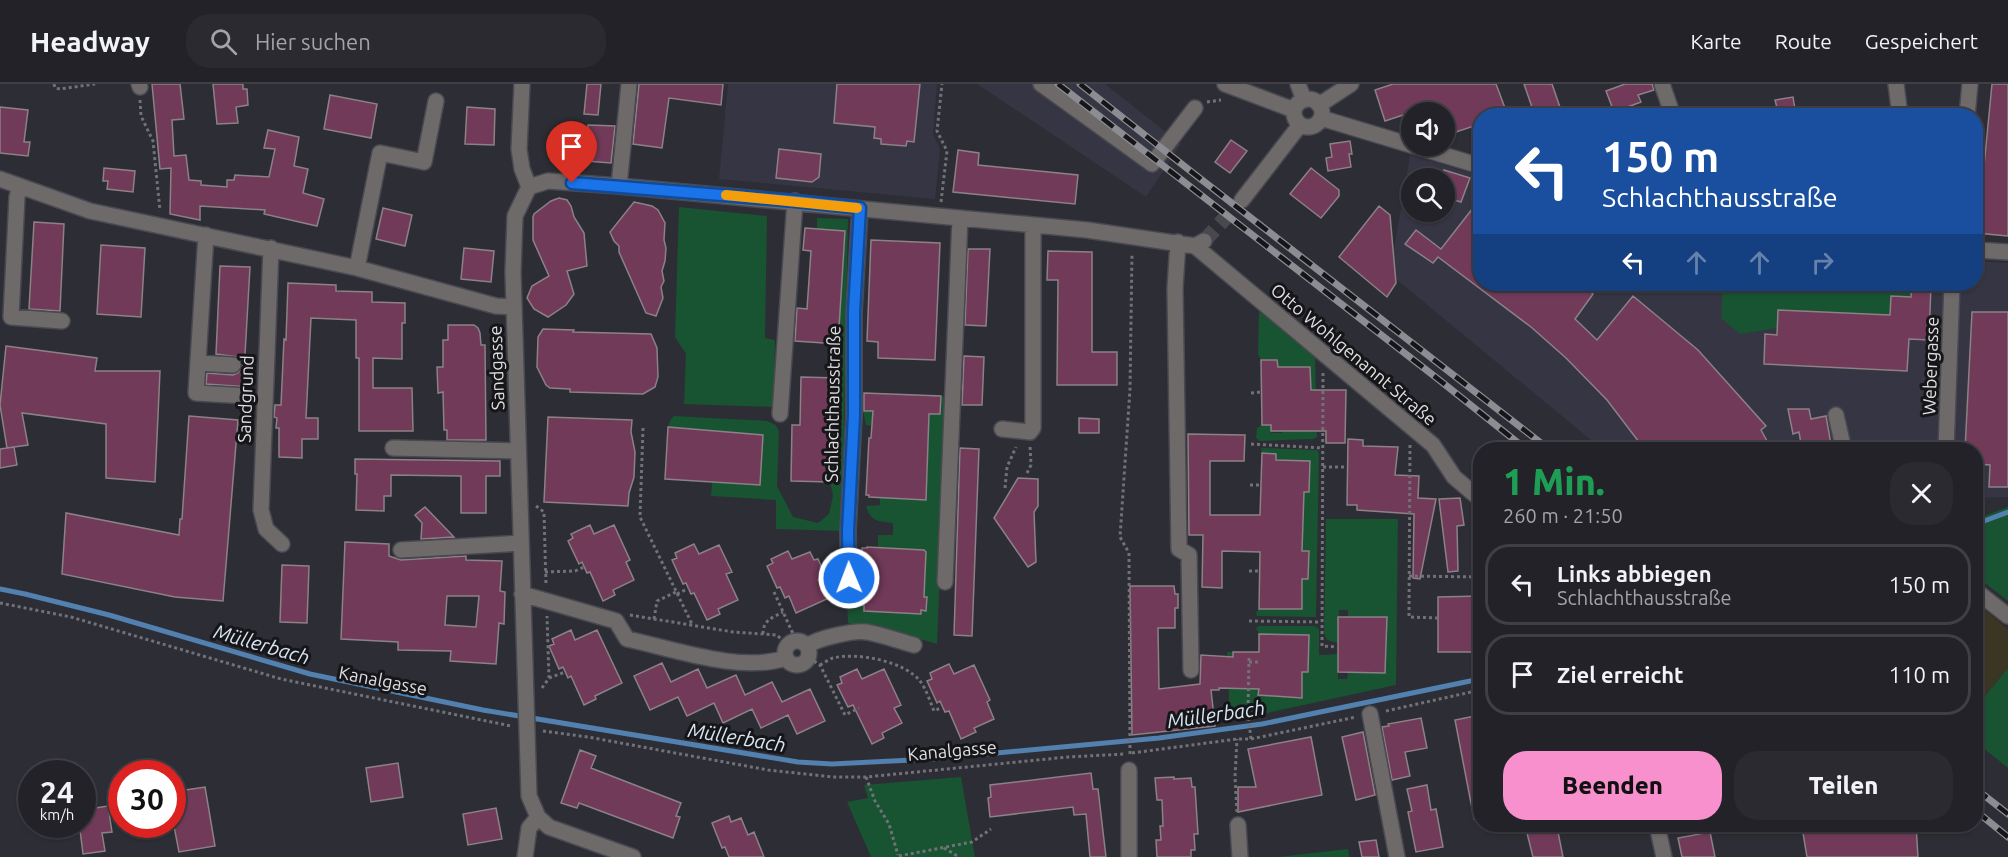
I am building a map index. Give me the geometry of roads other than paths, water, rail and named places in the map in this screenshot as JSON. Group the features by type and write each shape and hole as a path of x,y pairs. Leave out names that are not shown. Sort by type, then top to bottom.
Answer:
{"street":[{"path":"522,84 519,149 522,169 530,187"},
{"path":"619,186 629,84"},
{"path":"1041,84 1152,164 1195,108"},
{"path":"1225,84 1299,105 1313,100 1320,112 1473,164"},
{"path":"1298,84 1299,105 1295,118 1300,124 1312,126 1320,112 1351,84"},
{"path":"1662,84 1670,108"},
{"path":"1896,84 1899,108"},
{"path":"1968,108 1970,84"},
{"path":"357,268 380,153 424,162 436,101"},
{"path":"1242,200 1300,124"},
{"name":"Sandgasse","path":"0,179 90,211 271,248 357,268 496,306 514,307 529,796 538,817"},
{"path":"514,307 516,216 530,187 548,181 795,201 1178,242 1175,288 1179,549 1189,555 1191,670"},
{"path":"20,186 17,197 11,317 62,321"},
{"path":"780,414 795,201"},
{"name":"Schlachthausstraße","path":"849,601 848,531 854,415 854,312 860,208"},
{"path":"945,582 960,218"},
{"path":"1002,429 1026,431 1033,428 1033,225"},
{"path":"206,235 196,393 247,396"},
{"name":"Otto Wohlgenannt Straße","path":"1178,242 1200,243 1329,358 1433,445 1454,477 1473,493"},
{"name":"Sandgrund","path":"271,248 261,510 266,529 282,544"},
{"path":"1983,250 2008,252"},
{"name":"Webergasse","path":"1944,442 1952,291"},
{"path":"198,363 233,365"},
{"path":"1836,415 1842,442"},
{"path":"393,448 518,451"},
{"path":"401,550 521,543"},
{"path":"522,594 616,621 627,639 732,662 768,662 801,652 814,640 865,631 914,645"},
{"path":"1983,596 2008,616"},
{"path":"1370,714 1397,857"},
{"path":"1129,770 1129,857"},
{"path":"525,857 529,828 538,817 549,826 633,857"},
{"path":"1238,825 1239,857"},
{"path":"1659,832 1664,857"}],"waterway":[{"name":"Müllerbach","path":"1983,521 2008,512"},
{"name":"Müllerbach","path":"0,589 109,615 310,674 483,710 798,762 832,764 932,759 1159,738 1262,724 1473,680"}],"tunnel":[{"path":"1204,241 1242,200"}],"railway":[{"path":"1058,84 1517,442"},
{"path":"1080,84 1540,442"},
{"path":"1983,794 2008,814"},
{"path":"1983,817 2008,837"}]}
